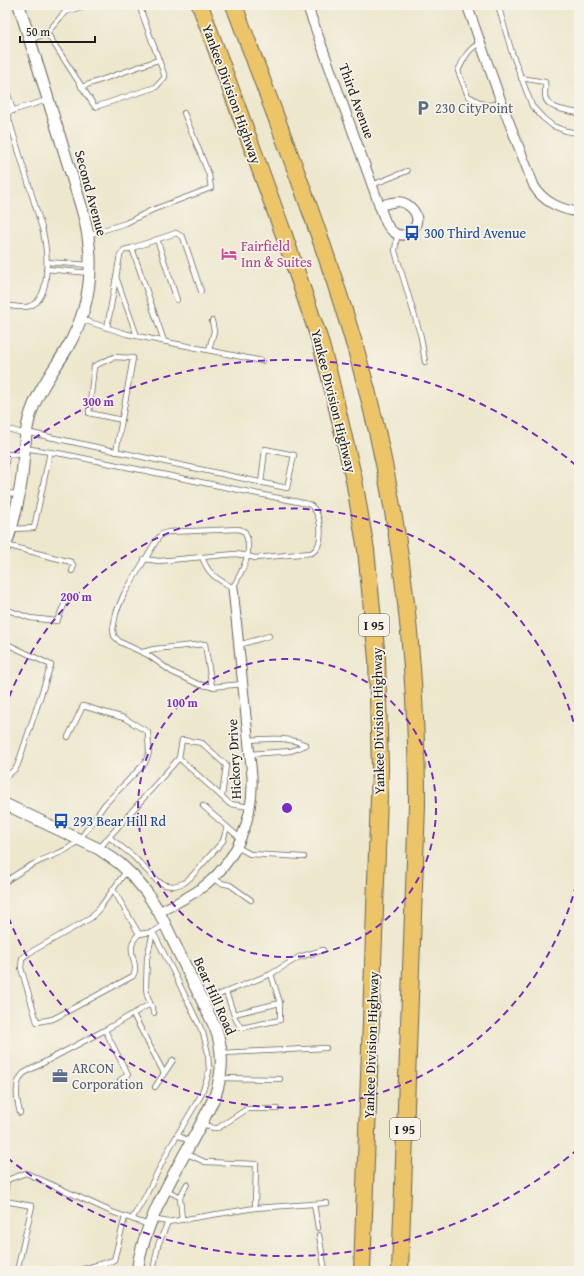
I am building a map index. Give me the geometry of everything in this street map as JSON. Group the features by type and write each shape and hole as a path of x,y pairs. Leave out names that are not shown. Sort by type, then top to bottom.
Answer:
{"highway":[{"name":"Yankee Division Highway","path":"200,5 284,235 319,338 354,480 366,550 377,659 380,768 362,1271"},
{"name":"I 95","path":"234,5 326,255 356,351 386,478 404,588 412,659 415,704 417,805 400,1271"}],"street":[{"name":"Second Avenue","path":"6,543 11,529 19,494 23,451 30,415 37,397 68,346 80,320 86,298 90,269 88,235 82,208 19,5"},
{"name":"Third Avenue","path":"307,5 379,206 387,226 397,235"},
{"path":"467,5 502,104 537,191 544,198 558,206 579,212"},
{"path":"379,206 393,202 402,202 411,207 415,213 417,219 415,227 411,232 404,235 397,235"},
{"name":"Hickory Drive","path":"159,912 192,895 213,878 226,863 239,843 251,807 252,784 250,754 233,588"},
{"name":"Bear Hill Road","path":"5,804 80,839 113,858 126,870 147,893 166,924 217,1032 221,1053 220,1078 215,1096 150,1222 141,1250 137,1271"}],"lane":[{"path":"30,40 47,33 66,12 87,5"},
{"path":"47,33 95,107 156,87 165,77 139,5"},
{"path":"498,5 521,78 532,106 553,126 579,133"},
{"path":"480,43 470,50 464,57 458,71 468,96 485,105 502,104"},
{"path":"81,86 158,60"},
{"path":"521,78 545,82 546,86 544,96 547,101 557,109 579,113"},
{"path":"5,84 13,111"},
{"path":"5,305 26,308 38,301 44,284 47,262 42,228 6,113 48,100"},
{"path":"88,235 119,225 152,210 211,188 209,174 184,113"},
{"path":"372,185 408,171"},
{"path":"107,328 120,254 124,250 176,233 183,237 201,291"},
{"path":"397,235 395,251 420,337 425,362"},
{"path":"157,239 177,300"},
{"path":"132,248 164,341"},
{"path":"47,262 90,269"},
{"path":"46,269 90,269"},
{"path":"116,276 137,336"},
{"path":"80,320 137,336 262,361"},
{"path":"209,350 214,330 212,321"},
{"path":"116,452 122,420 133,358 114,357 94,366 89,413 122,420"},
{"path":"5,428 26,433 261,483 287,488 294,455 265,449 261,483"},
{"path":"5,470 7,454 23,451 50,452 308,504 315,509 320,530 319,544 314,552 307,554 258,558 235,554 155,562 144,559"},
{"path":"11,529 34,528 50,452"},
{"path":"5,493 19,494"},
{"path":"202,557 209,572 233,588 248,556 246,534 243,530 239,529 165,533 158,538 120,601 112,629 114,636 120,642 143,652 178,675 198,684 212,687 243,684"},
{"path":"6,543 71,562 74,566 72,571"},
{"path":"5,609 30,618 57,621 67,598"},
{"path":"239,645 269,636"},
{"path":"5,643 51,665 18,764 16,768 5,778"},
{"path":"143,652 154,649 205,644 212,687"},
{"path":"5,882 32,865 67,850 80,839 105,804 145,763 149,753 148,732 124,718 83,706 68,737"},
{"path":"248,740 285,739 306,745 291,751 250,754"},
{"path":"99,850 179,758 182,740 202,743 226,765 222,797"},
{"path":"179,758 233,805 251,807"},
{"path":"203,806 227,827 239,843 250,854 304,857"},
{"path":"109,837 133,856 157,881 165,885 174,886 191,877 223,841 227,827"},
{"path":"126,870 91,918 22,958 21,968 38,1022 53,1019 132,976 135,970 132,946 134,940 140,934 153,932 166,924"},
{"path":"213,878 221,883 230,885 251,900"},
{"path":"113,889 140,934"},
{"path":"153,932 146,963 146,991 154,1013"},
{"path":"132,1219 177,1135 204,1089 209,1071 206,1041 153,932"},
{"path":"203,1001 271,974 299,957 323,950"},
{"path":"226,992 241,1028 280,1020 280,1004 271,974"},
{"path":"20,1113 17,1086 21,1076 150,1004"},
{"path":"234,1014 280,1004"},
{"path":"132,1014 164,1072"},
{"path":"105,1030 128,1075 120,1080"},
{"path":"221,1053 326,1048"},
{"path":"155,1087 173,1060"},
{"path":"220,1078 280,1079"},
{"path":"201,1123 212,1128 218,1128 247,1109 277,1109"},
{"path":"177,1135 191,1142"},
{"path":"185,1153 205,1162 256,1164 255,1208"},
{"path":"5,1193 7,1180 26,1173 104,1209 132,1219 150,1222 168,1222 255,1208 327,1203"},
{"path":"182,1220 180,1196 187,1184"},
{"path":"166,1190 180,1196"},
{"path":"5,1201 32,1206 17,1271"},
{"path":"314,1204 318,1228"},
{"path":"77,1271 114,1260 125,1217"},
{"path":"153,1271 158,1245 168,1222"},
{"path":"319,1236 325,1271"}],"place":[{"name":"230 CityPoint","path":"423,108"},
{"name":"300 Third Avenue","path":"412,233"},
{"name":"Fairfield Inn & Suites","path":"229,254"},
{"name":"293 Bear Hill Rd","path":"61,821"},
{"name":"ARCON Corporation","path":"60,1076"}]}
